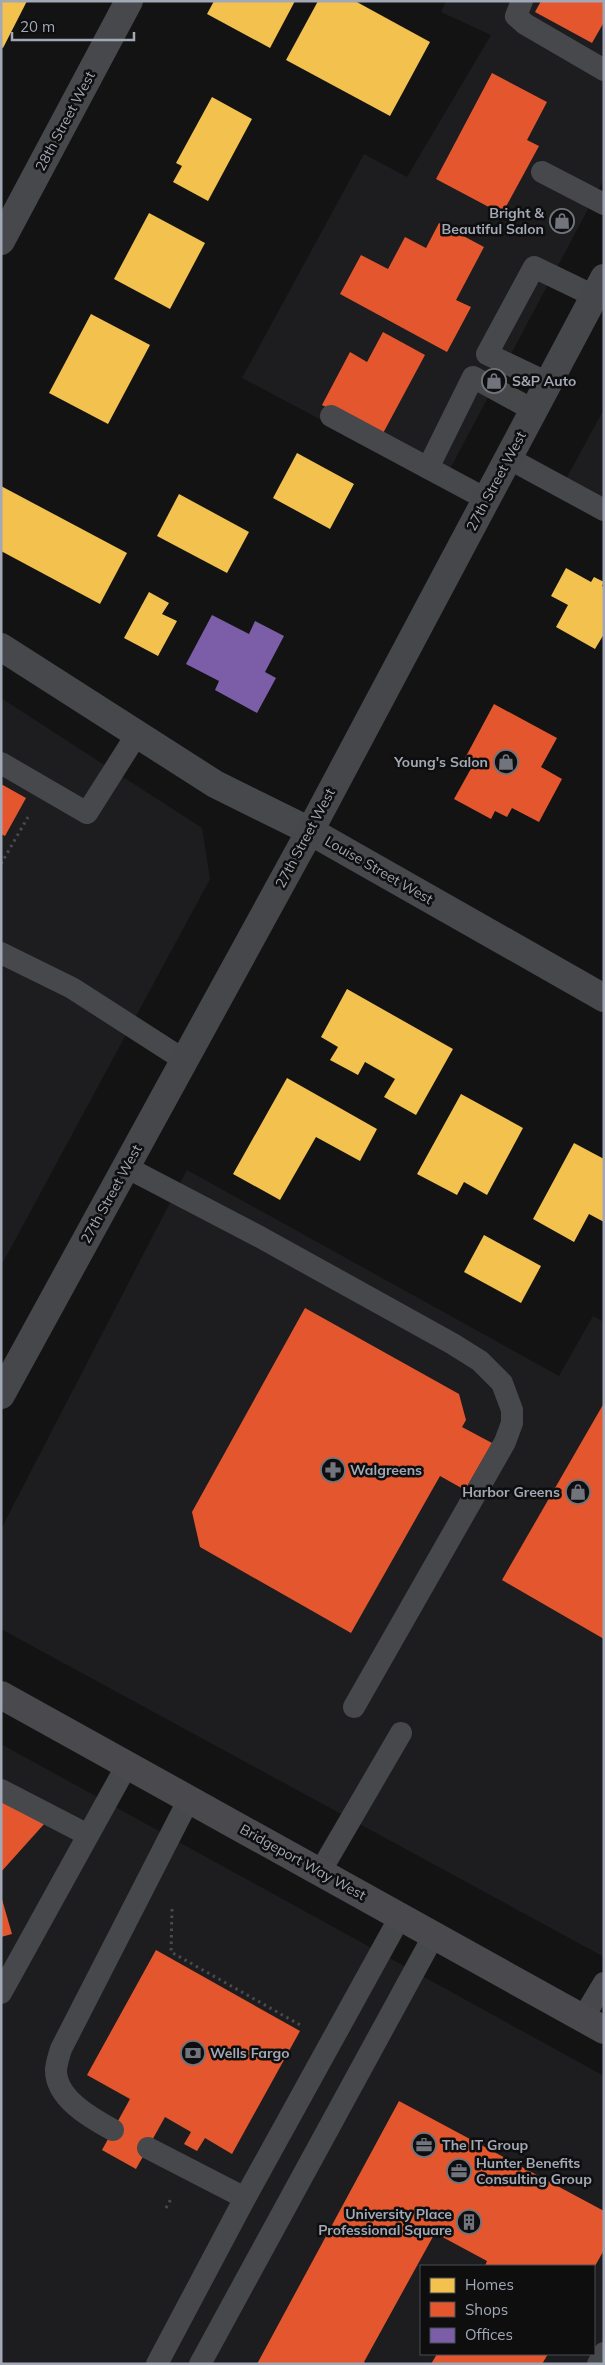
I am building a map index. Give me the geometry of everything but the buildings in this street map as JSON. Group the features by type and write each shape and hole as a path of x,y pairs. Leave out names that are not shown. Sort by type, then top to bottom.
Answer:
{"main road":[{"name":"Bridgeport Way West","path":"3,1700 127,1765 593,2024"}],"street":[{"name":"28th Street West","path":"1,241 129,1"},
{"name":"27th Street West","path":"1,1395 8,1368 126,1167 310,831 601,284"},
{"name":"Louise Street West","path":"1,647 215,784 310,831 604,998"}],"lane":[{"path":"522,1 516,16 525,24 604,70"},
{"path":"542,172 604,204"},
{"path":"548,384 487,354 534,267 601,284"},
{"path":"428,468 473,377 533,410"},
{"path":"331,416 486,499"},
{"path":"508,458 604,510"},
{"path":"1,763 87,813 137,734"},
{"path":"9,956 72,988 184,1060"},
{"path":"126,1167 260,1237 480,1361 502,1382 512,1410 512,1423 505,1442 354,1707"},
{"path":"320,1872 401,1732"},
{"path":"1,1993 127,1765"},
{"path":"1,1790 88,1835"},
{"path":"113,2130 80,2109 62,2091 56,2070 61,2049 188,1799"},
{"path":"158,2364 245,2198 400,1917"},
{"path":"200,2364 434,1935"},
{"path":"593,2024 604,1983"},
{"path":"148,2148 245,2198"},
{"path":"598,2364 604,2353"}],"path":[{"path":"1,864 44,788"},
{"path":"172,1903 171,1952 332,2043"}],"shaded area":[{"path":"446,1 604,1 604,179 442,484 242,378 364,154 407,177 491,35 441,12"},
{"path":"604,409 604,517 559,492"},
{"path":"1,698 202,828 210,879 1,1266"},
{"path":"187,1170 559,1376 593,1316 604,1322 604,1957 1,1629 1,1529"},
{"path":"1,1744 604,2076 604,2364 1,2364"}],"place":[{"name":"Bright & Beautiful Salon","path":"562,221"},
{"name":"S&P Auto","path":"494,381"},
{"name":"Young's Salon","path":"506,762"},
{"name":"Walgreens","path":"333,1470"},
{"name":"Harbor Greens","path":"578,1492"},
{"name":"Wells Fargo","path":"193,2053"},
{"name":"The IT Group","path":"424,2145"},
{"name":"Hunter Benefits Consulting Group","path":"459,2171"},
{"name":"University Place Professional Square","path":"469,2222"}]}
